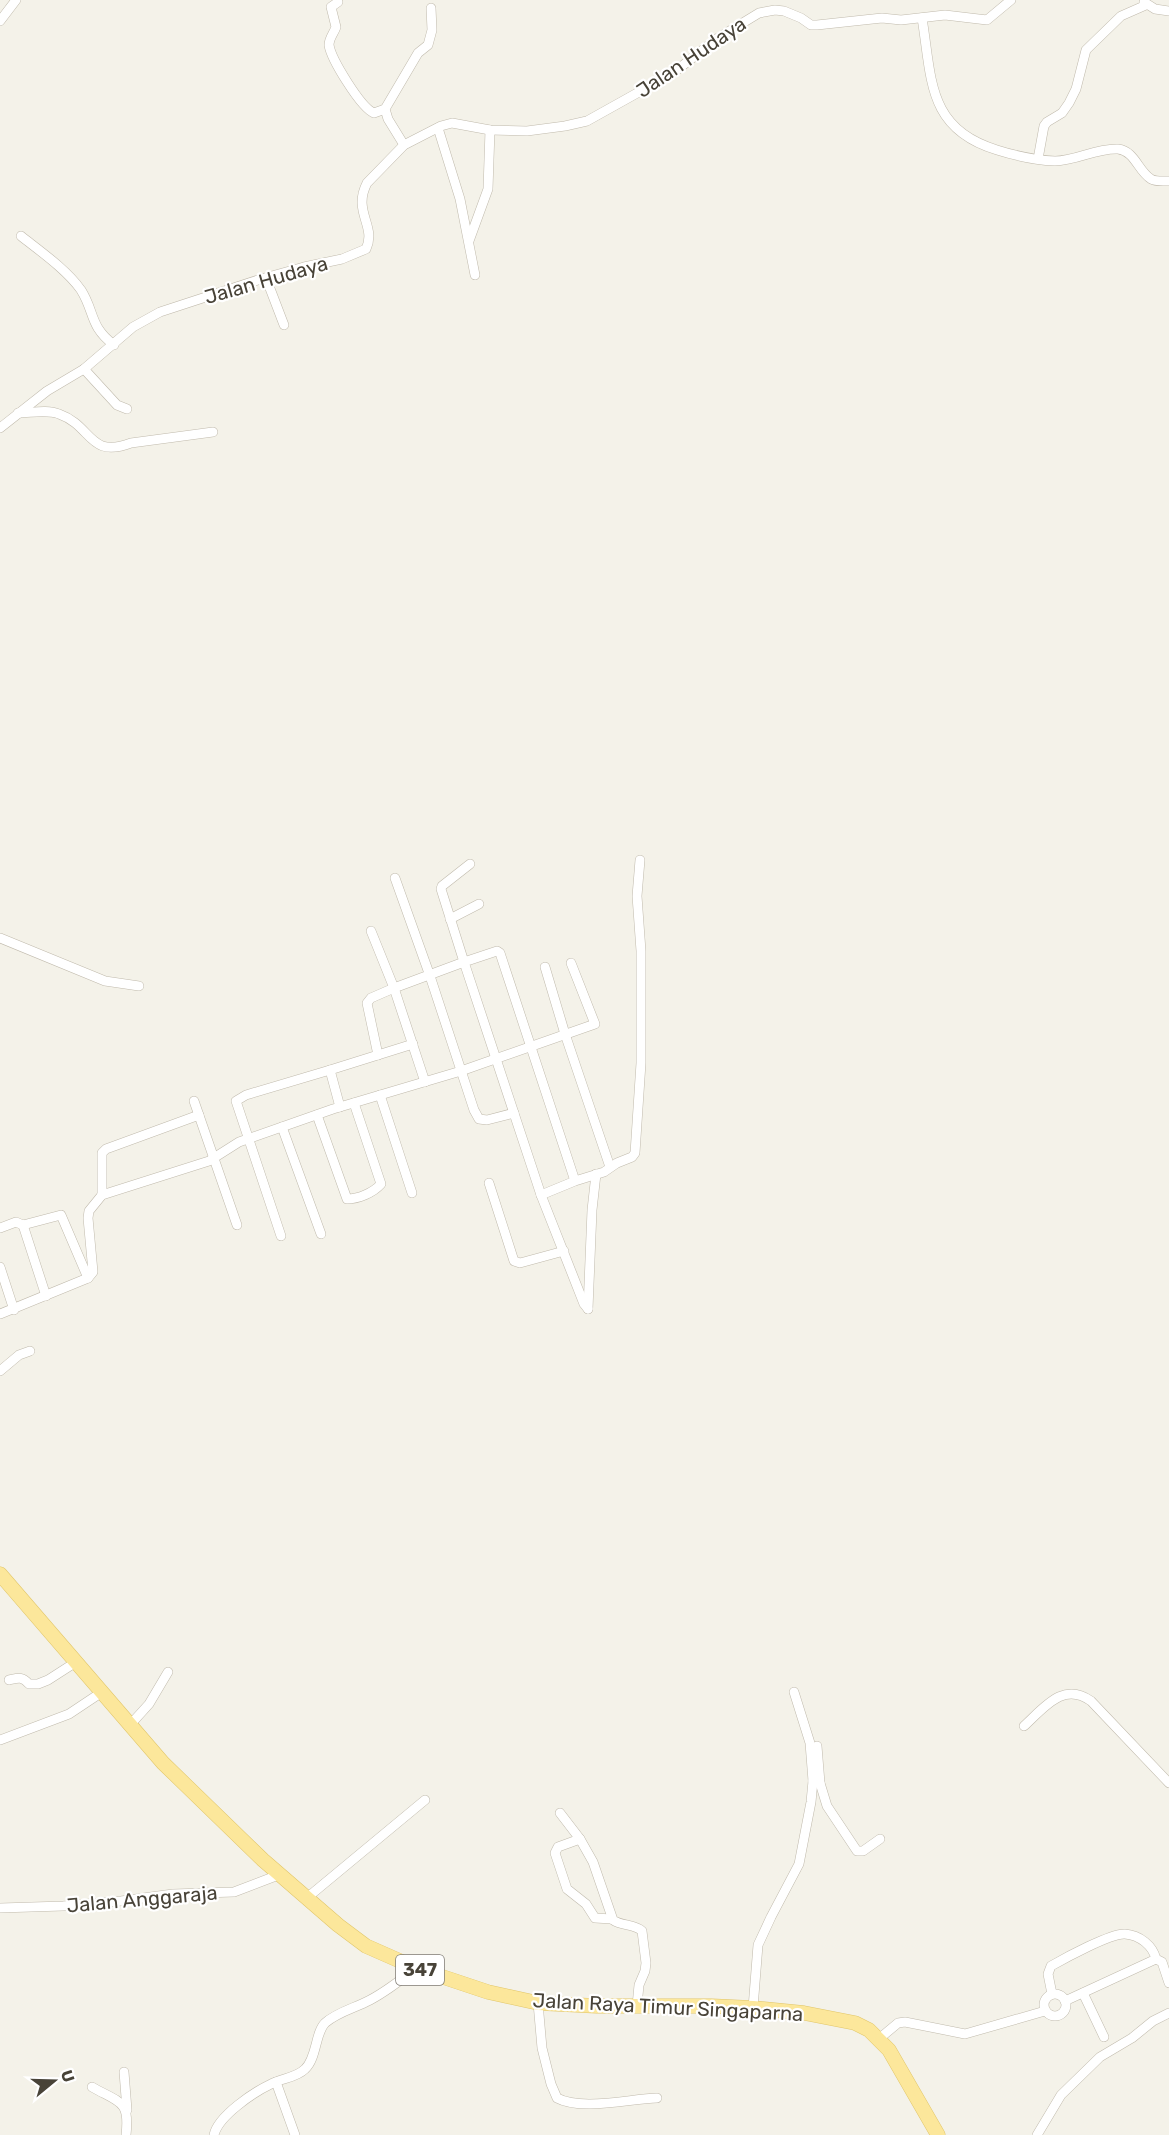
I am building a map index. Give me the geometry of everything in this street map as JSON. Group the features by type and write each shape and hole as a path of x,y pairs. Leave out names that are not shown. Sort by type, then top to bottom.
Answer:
{"main road":[{"name":"Jalan Raya Timur Singaparna","path":"0,1574 163,1763 263,1860 338,1925 366,1946 416,1968 488,1992 538,2003 753,2008 804,2013 855,2023 880,2038 889,2050 938,2135"}],"street":[{"path":"0,21 15,0"},
{"name":"Jalan Hudaya","path":"0,427 47,391 84,369 133,327 160,312 266,278 342,259 366,249 370,237 361,206 363,190 367,183 404,145 438,128 452,123 490,130 527,130 587,121 674,73 750,16 767,11 784,11 811,25 945,15 987,20 1011,0"},
{"path":"338,2 331,7 336,27 331,37 330,48 349,86 367,109 374,112 385,109 418,53 428,45 432,30 431,8"},
{"path":"1038,159 1044,126 1062,113 1069,104 1076,89 1086,50 1116,19 1144,2 1155,9 1169,11"},
{"path":"922,18 935,93 948,120 965,137 977,144 1019,157 1057,161 1111,149 1122,150 1131,156 1153,180 1169,181"},
{"path":"385,109 388,119 404,145"},
{"path":"438,128 460,199 474,275"},
{"path":"469,243 488,189 490,130"},
{"path":"21,236 50,259 82,291 101,335 114,345"},
{"path":"266,278 284,324"},
{"path":"84,369 117,405 127,409"},
{"path":"18,413 60,414 72,420 92,440 108,449 119,448 131,443 213,432"},
{"path":"541,1195 604,1172 632,1157 635,1153 641,1063 641,951 637,896 640,860"},
{"path":"471,864 442,885 442,895 541,1195 588,1309 592,1210 596,1174"},
{"path":"395,878 474,1110 479,1119 487,1120 514,1113"},
{"path":"450,919 479,904"},
{"path":"371,931 394,988 425,1082"},
{"path":"0,938 105,981 139,986"},
{"path":"378,1055 367,1003 371,998 497,951 500,953 532,1047 575,1181"},
{"path":"0,1314 88,1278 93,1272 89,1211 102,1195 181,1171 214,1158 226,1149 249,1139 318,1114 461,1071 595,1024 571,963"},
{"path":"544,967 610,1167"},
{"path":"281,1236 236,1101 239,1098 414,1044"},
{"path":"330,1070 340,1107"},
{"path":"380,1095 412,1193"},
{"path":"194,1101 237,1224"},
{"path":"318,1114 347,1199 354,1198 375,1190 381,1184 354,1103"},
{"path":"102,1195 102,1154 105,1149 199,1115"},
{"path":"282,1127 321,1234"},
{"path":"489,1183 514,1261 520,1263 564,1251"},
{"path":"0,1228 16,1222 23,1225 61,1215 88,1278"},
{"path":"23,1225 46,1296"},
{"path":"0,1267 14,1310"},
{"path":"0,1371 19,1355 30,1351"},
{"path":"9,1680 19,1678 24,1679 28,1684 38,1684 76,1662"},
{"path":"130,1725 149,1704 168,1672"},
{"path":"0,1740 69,1714 102,1692"},
{"path":"794,1692 810,1743 816,1782 827,1806 857,1851 862,1851 880,1839"},
{"path":"1024,1726 1054,1700 1070,1693 1083,1695 1169,1783"},
{"path":"753,2008 758,1945 799,1864 816,1782 817,1746"},
{"path":"308,1897 425,1800"},
{"path":"560,1813 580,1839 596,1870 612,1919"},
{"path":"580,1839 558,1847 555,1853 567,1889 586,1904 596,1918 612,1919 639,1928 643,1934 646,1963 639,1985 637,2006"},
{"name":"Jalan Anggaraja","path":"0,1908 75,1905 173,1894 234,1892 281,1874"},
{"path":"1052,1994 1048,1974 1051,1966 1113,1936 1125,1934 1137,1937 1151,1946 1156,1959 1162,1962 1169,1983"},
{"path":"1065,2001 1156,1959"},
{"path":"214,2135 223,2117 250,2097 306,2069 316,2050 323,2025 335,2016 386,1991 416,1968"},
{"path":"1083,1993 1104,2037"},
{"path":"1052,1994 1062,1997 1065,2001"},
{"path":"1052,1994 1044,2000 1045,2010 1049,2014 1059,2015 1063,2011 1065,2001"},
{"path":"538,2003 542,2048 551,2084 558,2098 569,2102 597,2103 657,2097"},
{"path":"880,2038 898,2023 905,2022 965,2034 1045,2010"},
{"path":"1037,2135 1061,2095 1100,2057 1132,2038 1153,2021 1169,2013"},
{"path":"124,2072 128,2118 126,2135"},
{"path":"276,2082 295,2135"},
{"path":"92,2086 127,2110"}]}
